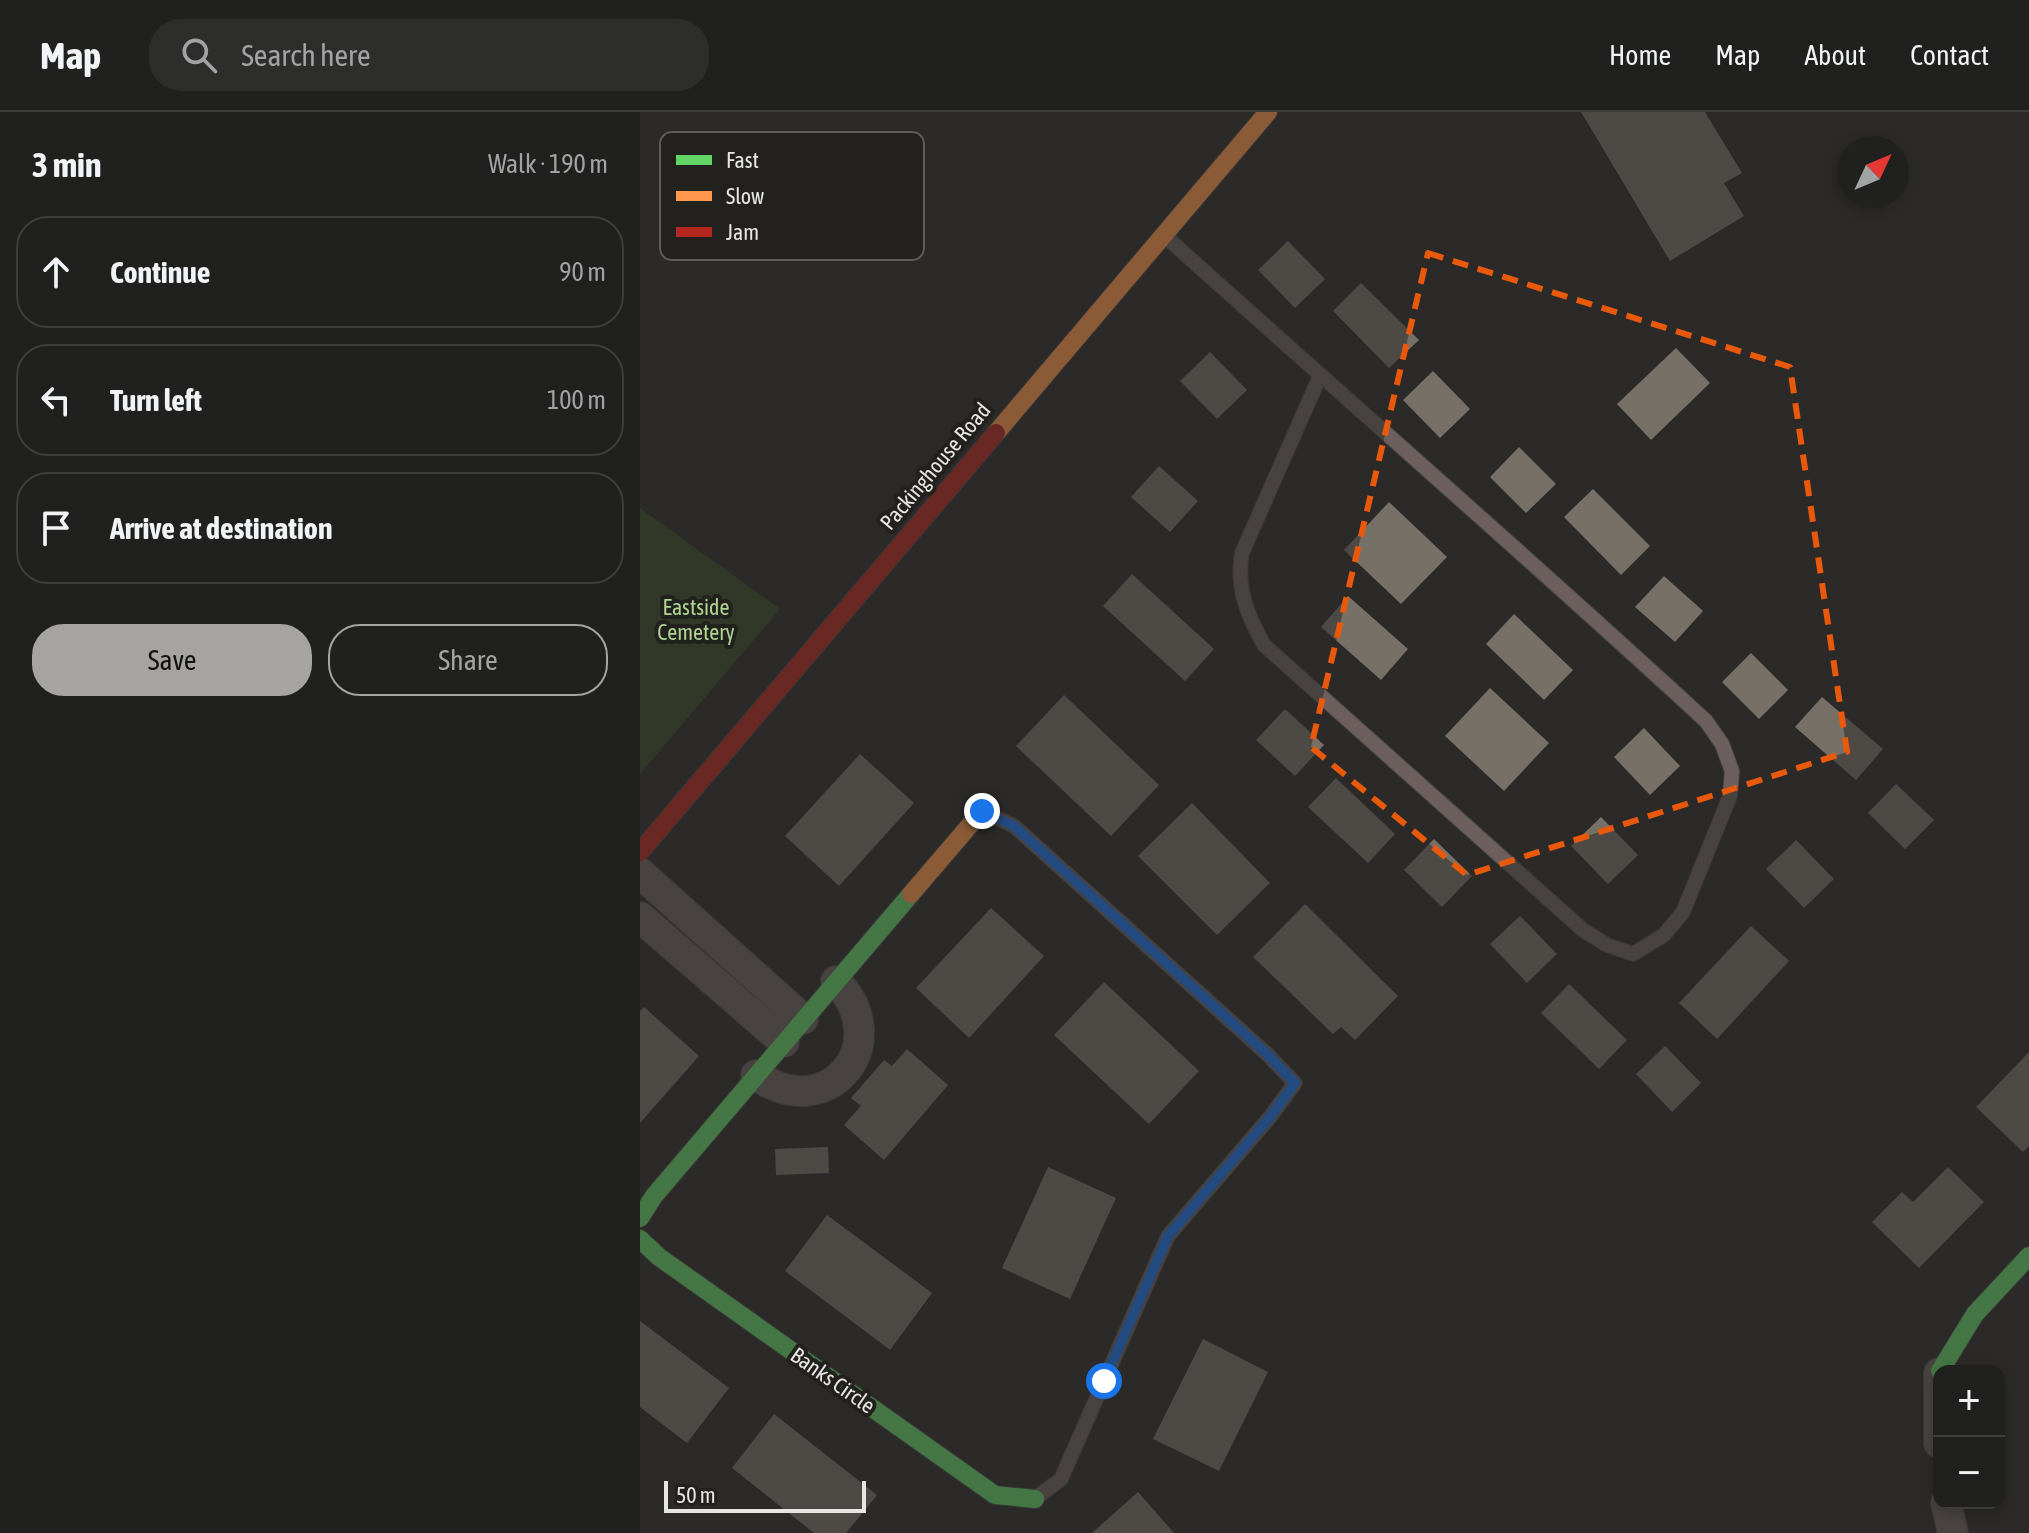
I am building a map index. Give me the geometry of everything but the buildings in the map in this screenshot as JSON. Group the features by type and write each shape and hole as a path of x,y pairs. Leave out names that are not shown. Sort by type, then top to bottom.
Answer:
{"street":[{"name":"Packinghouse Road","path":"640,852 1268,112"},
{"path":"640,1218 654,1196 982,811"},
{"path":"640,873 803,1019"},
{"path":"640,917 784,1042"},
{"path":"756,1075 771,1086 798,1092 824,1087 839,1077 851,1063 859,1046 857,1010 836,981"},
{"name":"Banks Circle","path":"640,1239 659,1257 995,1495 1035,1499"},
{"path":"1944,1365 1975,1314 2029,1256"},
{"path":"1947,1509 1953,1533"}],"lane":[{"path":"1163,234 1593,617 1706,721 1722,744 1732,771 1730,796 1683,912 1664,935 1633,954 1607,945 1583,930 1264,645 1251,622 1241,594 1239,572 1242,553 1320,376"},
{"path":"982,811 1014,826 1267,1054 1295,1083 1270,1117 1168,1236 1061,1479 1035,1499"}],"highlighted area":[{"path":"1428,253 1790,367 1847,752 1467,875 1311,747"}],"green space":[{"name":"Eastside Cemetery","path":"640,508 780,609 640,774"}],"traffic: fast":[{"path":"640,1218 654,1196 911,894"},
{"path":"640,1239 659,1257 995,1495 1035,1499"},
{"path":"1944,1365 1975,1314 2029,1256"}],"traffic: slow":[{"path":"996,433 1268,112"},
{"path":"911,894 982,811"}],"traffic: jam":[{"path":"640,852 996,433"}],"route":[{"path":"982,811 1014,826 1267,1054 1295,1083 1270,1117 1168,1236 1104,1381"}]}
